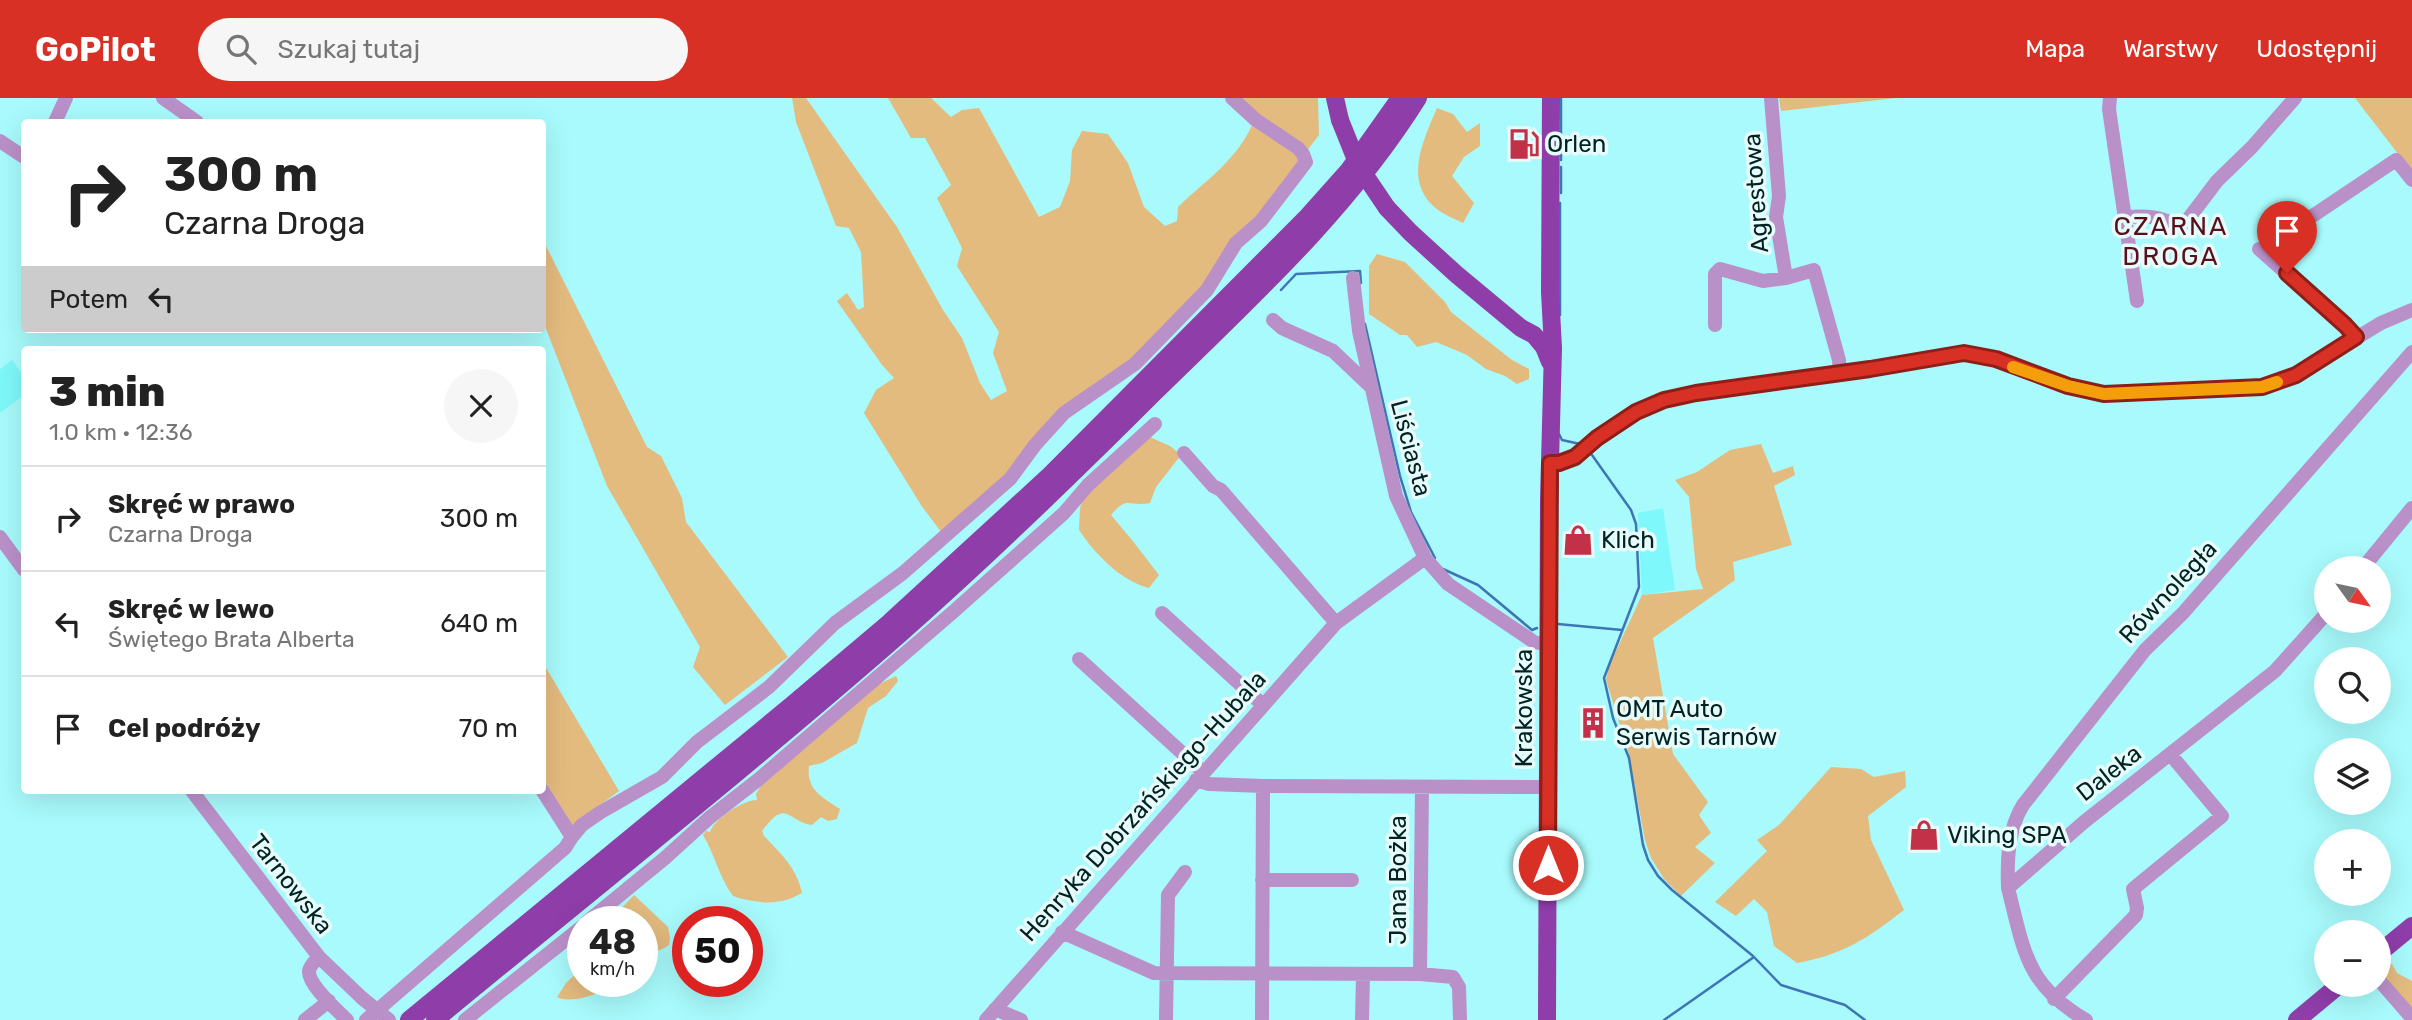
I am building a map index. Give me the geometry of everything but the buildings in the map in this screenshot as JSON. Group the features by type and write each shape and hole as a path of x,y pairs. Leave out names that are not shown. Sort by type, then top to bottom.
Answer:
{"main road":[{"path":"1335,98 1340,120 1359,164 1387,208 1448,267 1540,341 1551,366"},
{"path":"409,1020 792,705 890,622 1021,503 1287,239 1349,170 1399,98"},
{"path":"435,1020 804,716 901,633 1059,488 1331,215 1375,162 1418,98"},
{"name":"Krakowska","path":"1547,1020 1551,98"},
{"path":"1521,328 1540,315 1551,300"},
{"name":"Krakowska","path":"1521,328 1540,359 1550,396"},
{"path":"2391,943 2412,926"},
{"path":"2297,1020 2325,997"}],"street":[{"path":"56,119 66,98"},
{"path":"163,98 193,119"},
{"path":"366,1020 558,855 582,825 662,777 697,742 768,687 835,622 903,573 1010,479 1035,445 1064,413 1135,364 1207,290 1236,243 1261,221 1306,162 1298,148 1256,120 1231,98"},
{"name":"Agrestowa","path":"1771,98 1779,196 1776,217 1786,278 1814,270 1840,372"},
{"path":"2110,98 2109,109 2137,301"},
{"path":"2125,217 2152,215 2177,226 2186,222 2217,181 2295,98"},
{"path":"0,141 21,155"},
{"path":"2311,217 2396,160 2412,180"},
{"path":"2259,249 2356,337"},
{"path":"1715,325 1713,287 1715,274 1720,270 1763,281 1786,278"},
{"name":"Liściasta","path":"1353,278 1359,331 1396,496 1425,558 1448,583 1534,642 1549,645"},
{"path":"1550,463 1559,463 1575,457 1614,426 1636,412 1664,400 1964,353 1996,359 2068,386 2104,394 2262,387 2296,375 2356,337 2400,313 2412,310"},
{"path":"1273,320 1282,328 1333,351 1372,388"},
{"name":"Równoległa","path":"2008,888 2007,863 2015,818 2023,805 2145,650 2183,613 2412,352"},
{"path":"606,906 709,818 760,779 953,612 1054,522 1088,485 1155,424"},
{"path":"1184,453 1213,486 1221,491 1336,623"},
{"path":"2373,556 2412,508"},
{"path":"0,537 21,566"},
{"name":"Henryka Dobrzańskiego-Hubala","path":"990,1015 1336,623 1425,558"},
{"path":"1162,613 1263,705"},
{"name":"Daleka","path":"2008,888 2084,822 2275,671 2314,627"},
{"path":"1079,659 1209,784 1548,787"},
{"path":"2054,999 2136,915 2133,889 2222,816 2170,754"},
{"path":"1262,1020 1264,786"},
{"name":"Jana Bożka","path":"1420,974 1422,787"},
{"name":"Tarnowska","path":"194,794 319,957 389,1020"},
{"path":"545,794 572,837"},
{"path":"1166,1020 1168,895 1185,872"},
{"path":"1262,880 1352,880"},
{"path":"2008,888 2026,961 2054,999 2086,1020"},
{"path":"1062,932 1154,973 1420,974 1453,977 1458,982 1460,1020"},
{"path":"465,1020 567,939"},
{"path":"319,957 309,972 311,981 348,1020"},
{"path":"1362,1020 1363,975"},
{"path":"2391,994 2412,1018"},
{"path":"305,1020 329,1001"},
{"path":"990,1015 1021,1020"}],"shaded area":[{"path":"792,98 806,98 897,227 943,310 962,338 980,383 991,400 1007,391 993,353 999,332 957,266 962,248 937,198 951,185 925,138 911,138 888,98 931,98 951,117 962,110 979,108 1039,217 1060,207 1070,181 1072,150 1082,131 1108,134 1128,163 1144,207 1165,226 1177,221 1178,207 1221,168 1248,134 1254,120 1232,98 1318,98 1319,135 1185,311 1034,445 944,536 921,505 864,413 876,390 894,378 837,301 847,293 858,310 864,307 861,252 849,228 836,226 796,122"},
{"path":"1779,98 1896,98 1781,111"},
{"path":"2355,98 2412,98 2412,172"},
{"path":"1437,108 1453,114 1467,132 1480,123 1480,146 1464,157 1452,176 1474,203 1463,223 1438,210 1427,199 1418,175 1422,148"},
{"path":"546,246 647,447 661,456 682,498 686,522 788,657 725,705 693,667 700,647 607,486 546,329"},
{"path":"1377,254 1405,262 1445,302 1451,312 1512,360 1529,369 1529,379 1517,384 1486,369 1467,355 1436,342 1417,347 1407,335 1400,335 1369,314 1369,266"},
{"path":"12,360 21,373 21,397 0,413 0,369"},
{"path":"1150,437 1170,446 1181,455 1156,487 1150,503 1125,503 1111,515 1159,575 1149,588 1128,579 1109,565 1079,530 1083,499"},
{"path":"1761,444 1773,473 1793,466 1795,475 1774,486 1792,545 1733,562 1735,580 1653,638 1673,754 1708,802 1699,815 1711,833 1695,847 1715,863 1681,896 1664,879 1651,858 1628,751 1606,680 1609,666 1642,595 1703,589 1696,569 1689,497 1675,480 1697,472 1730,450"},
{"path":"1663,508 1675,590 1642,595 1638,513"},
{"path":"546,668 619,791 570,827 546,787"},
{"path":"896,676 898,681 886,696 868,708 857,743 822,763 809,766 813,787 840,809 837,819 828,821 821,817 812,825 782,813 762,831 792,869 802,893 777,902 751,901 733,896 703,835 706,831 710,832 730,811 744,803 757,800 756,794 760,787 879,684"},
{"path":"1831,767 1861,769 1874,777 1905,771 1906,787 1868,816 1871,840 1904,910 1879,929 1842,950 1797,963 1774,946 1767,912 1754,899 1736,916 1715,902 1767,851 1757,840 1779,825"},
{"path":"634,895 646,906 624,906"},
{"path":"658,918 668,927 670,938 669,945 659,950"},
{"path":"2391,964 2397,973 2412,981 2412,1018 2391,993"},
{"path":"566,983 567,997 584,997 561,999 557,997"}],"waterway":[{"path":"1561,98 1561,160"},
{"path":"1561,167 1561,193"},
{"path":"1560,203 1560,315"},
{"path":"1281,290 1296,274 1360,271 1361,283"},
{"path":"1365,324 1400,476 1411,512 1435,558"},
{"path":"1559,434 1562,440 1580,444"},
{"path":"1592,455 1631,510 1636,524 1639,587 1604,678 1613,718 1629,758 1643,845 1648,860 1658,876 1672,890 1753,956 1781,985 1845,1005 1865,1020"},
{"path":"1443,569 1478,585 1532,630 1537,628"},
{"path":"1558,624 1622,630"},
{"path":"1664,1020 1754,957"}],"slow traffic":[{"path":"2013,367 2068,386 2104,394 2262,387 2277,382"}],"place":[{"name":"Orlen","path":"1524,144"},
{"name":"Klich","path":"1578,540"},
{"name":"OMT Auto Serwis Tarnów","path":"1593,723"},
{"name":"Viking SPA","path":"1924,835"}],"district":[{"name":"CZARNA DROGA","path":"2171,241"}],"route":[{"path":"1548,865 1550,463 1559,463 1575,457 1614,426 1636,412 1664,400 1964,353 1996,359 2068,386 2104,394 2262,387 2296,375 2356,337 2287,273"}]}
